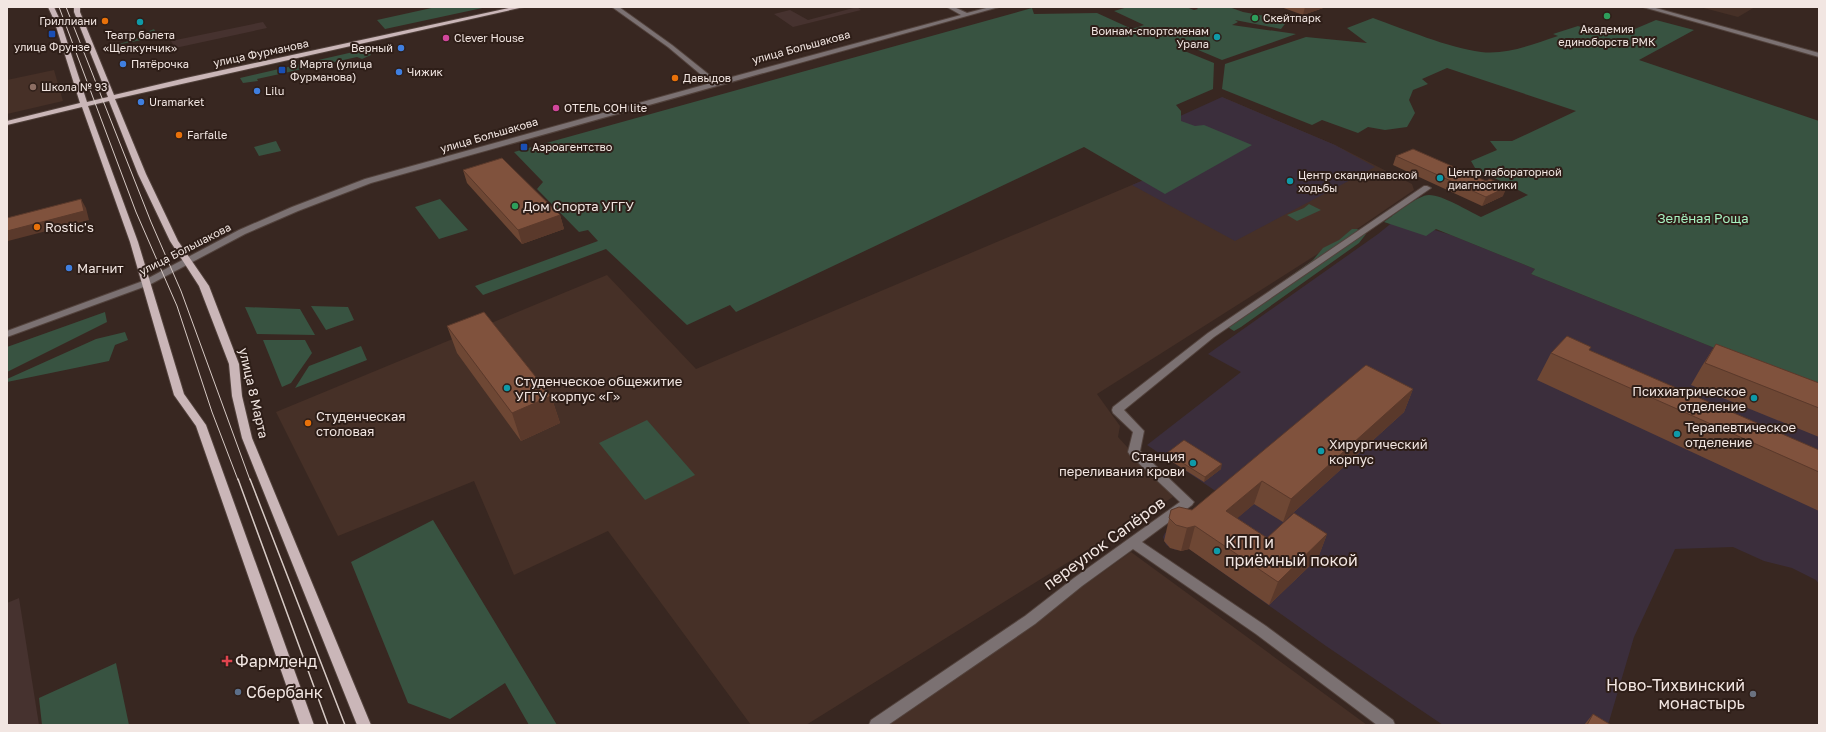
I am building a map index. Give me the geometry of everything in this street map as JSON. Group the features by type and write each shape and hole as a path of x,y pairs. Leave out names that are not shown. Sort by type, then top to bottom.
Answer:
{"main road":[{"path":"51,7 57,20 85,105 115,186 115,194 134,242 179,395 201,425 307,725"},
{"name":"улица 8 Марта","path":"77,7 76,12 142,174 174,241 204,286 234,364 238,396 247,438 364,725"},
{"name":"улица Фурманова","path":"7,123 111,98 521,7"}],"street":[{"path":"615,7 670,46 716,83"},
{"path":"950,7 966,14"},
{"name":"улица Большакова","path":"7,334 146,283 242,232 295,209 368,181 716,83 996,7"},
{"path":"1646,7 1819,55"},
{"name":"переулок Сапёров","path":"876,725 1030,620 1132,542 1188,502 1134,452 1139,431 1117,410 1211,335 1427,188"},
{"path":"1132,542 1261,630 1388,725"}],"shaded area":[{"path":"857,7 861,10 793,27 774,14 790,10 808,20"},
{"path":"1700,7 1755,7 1738,17"},
{"path":"263,22 267,28 175,48 171,41"},
{"name":"Школа № 93","path":"54,70 63,101 7,114 7,80"},
{"path":"1222,97 1335,145 1412,184 1414,190 1360,227 1097,394 1120,426 1118,437 1173,497 806,725 751,725 608,531 514,575 474,481 338,536 276,412 607,275 696,369 1222,147"},
{"path":"1222,97 1335,145 1375,167 1235,241 1132,185 1222,147 1167,122"},
{"path":"1402,220 1451,235 1535,269 1531,274 1819,390 1819,584 1816,580 1792,568 1764,561 1733,547 1675,549 1634,637 1608,725 1443,725 1326,646 1188,548 1175,550 1166,545 1163,537 1165,533 1226,498 1147,445 1241,372 1208,354 1378,234 1394,221"},
{"path":"1131,552 1367,725 887,725"},
{"path":"19,598 39,725 7,725 7,603"}],"green space":[{"path":"436,7 487,7 385,29 377,20"},
{"path":"1128,7 1186,7 1194,10 1198,9 1196,7 1229,7 1243,12 1288,20 1281,29 1235,20 1238,22 1232,25 1296,34 1222,60 1184,44 1185,47 1182,50 1214,63 1213,89 1176,105 1181,111 1181,121 1195,126 1204,125 1252,145 1165,194 1084,147 736,312 730,305 687,325 606,249 483,295 475,286 598,241 588,230 579,232 537,189 543,182 514,152 1032,8 1034,14 1097,13 1132,29 1144,25 1114,11"},
{"name":"Зелёная Роща","path":"1373,18 1455,47 1491,53 1530,45 1558,36 1553,34 1578,26 1604,35 1623,34 1656,20 1694,30 1639,60 1819,121 1819,402 1737,357 1531,274 1535,269 1436,229 1426,236 1384,222 1419,198 1429,195 1441,198 1481,217 1528,195 1475,168 1471,161 1497,150 1490,141 1512,141 1576,111 1447,68 1422,79 1428,84 1413,90 1409,100 1415,113 1407,127 1385,130 1368,127 1358,133 1322,120 1312,125 1222,89 1225,64 1306,37 1367,43 1347,28"},
{"path":"154,29 158,37 116,45 141,37 142,34"},
{"path":"362,50 368,50 371,55 362,59 357,57 257,79 258,81 243,83 240,78"},
{"path":"276,141 281,151 259,156 254,147"},
{"path":"440,199 468,230 439,239 415,207"},
{"path":"1309,204 1321,210 1297,221 1287,215 1304,208"},
{"path":"1352,229 1357,229 1366,234 1359,243 1241,327 1234,331 1223,324 1313,260 1323,248 1339,240"},
{"path":"311,306 348,307 354,320 326,330"},
{"path":"245,307 300,309 315,335 257,334"},
{"path":"105,312 107,322 7,372 7,347"},
{"path":"125,332 128,340 115,345 109,361 7,382 7,379 96,339"},
{"path":"263,340 305,340 312,353 291,383 282,387"},
{"path":"361,346 367,360 295,388 309,366"},
{"path":"647,420 695,475 645,500 599,443"},
{"path":"433,520 557,725 529,725 505,683 450,719 408,703 351,562"},
{"path":"116,663 129,725 42,725 39,698"}],"building":[{"path":"1413,149 1486,181 1490,179 1507,187 1486,197 1396,156"},
{"name":"Дом Спорта УГГУ","path":"502,158 560,215 518,230 463,170"},
{"path":"81,199 84,211 7,231 7,218"},
{"path":"484,312 551,396 512,413 447,326"},
{"path":"1567,336 1591,347 1589,350 1819,450 1819,472 1551,353"},
{"path":"1716,344 1819,383 1819,408 1705,363"},
{"path":"1366,365 1413,389 1291,499 1262,481 1226,511 1267,538 1294,513 1327,534 1278,582 1195,526 1187,528 1176,525 1169,518 1171,510 1179,507 1192,510"},
{"name":"Станция переливания крови","path":"1184,440 1222,464 1205,477 1167,453"},
{"path":"1593,714 1611,725 1587,725"}],"tram line":[{"path":"59,7 136,212 177,306 212,412 238,480"},
{"path":"66,7 151,222 181,291 250,480"},
{"path":"238,479 328,725"},
{"path":"250,479 345,725"}],"place":[{"name":"Академия единоборств РМК","path":"1607,16"},
{"name":"Скейтпарк","path":"1255,18"},
{"name":"Гриллиани","path":"105,21"},
{"name":"Театр балета «Щелкунчик»","path":"140,22"},
{"name":"улица Фрунзе","path":"52,34"},
{"name":"Воинам-спортсменам Урала","path":"1217,37"},
{"name":"Clever House","path":"446,38"},
{"name":"Верный","path":"401,48"},
{"name":"Пятёрочка","path":"123,64"},
{"name":"8 Марта (улица Фурманова)","path":"282,70"},
{"name":"Чижик","path":"399,72"},
{"name":"Давыдов","path":"675,78"},
{"name":"Школа № 93","path":"33,87"},
{"name":"Lilu","path":"257,91"},
{"name":"Uramarket","path":"141,102"},
{"name":"ОТЕЛЬ СОН lite","path":"556,108"},
{"name":"Farfalle","path":"179,135"},
{"name":"Аэроагентство","path":"524,147"},
{"name":"Центр лабораторной диагностики","path":"1440,178"},
{"name":"Центр скандинавской ходьбы","path":"1290,181"},
{"name":"Дом Спорта УГГУ","path":"515,206"},
{"name":"Rostic's","path":"37,227"},
{"name":"Магнит","path":"69,268"},
{"name":"Студенческое общежитие УГГУ корпус «Г»","path":"507,388"},
{"name":"Психиатрическое отделение","path":"1754,398"},
{"name":"Студенческая столовая","path":"308,423"},
{"name":"Терапевтическое отделение","path":"1677,434"},
{"name":"Хирургический корпус","path":"1321,451"},
{"name":"Станция переливания крови","path":"1193,463"},
{"name":"КПП и приёмный покой","path":"1217,551"},
{"name":"Фармленд","path":"227,661"},
{"name":"Сбербанк","path":"238,692"},
{"name":"Ново-Тихвинский монастырь","path":"1753,694"}]}
